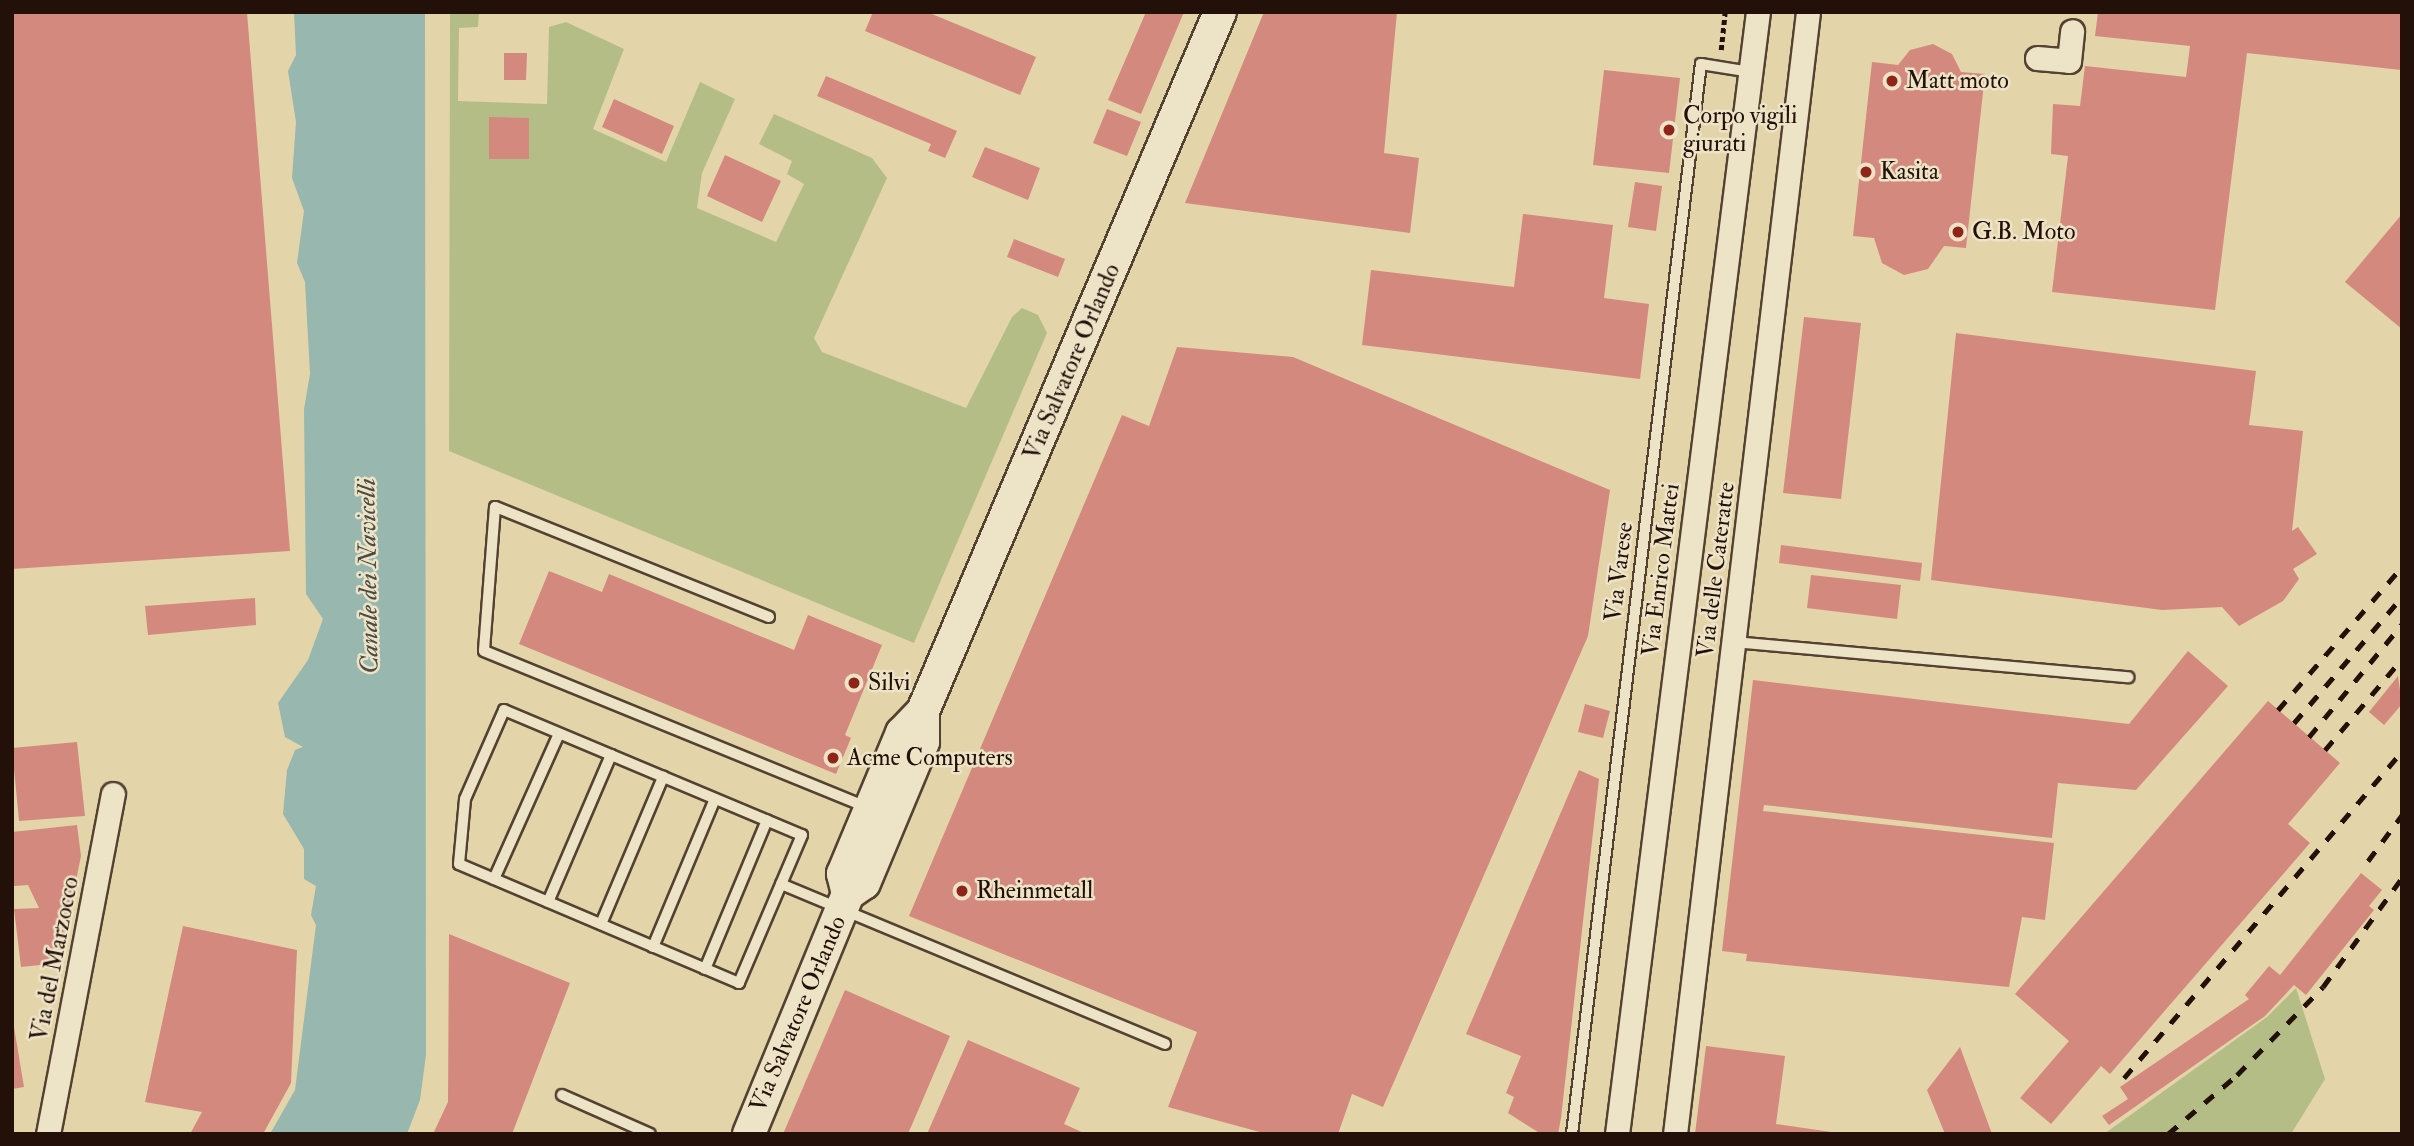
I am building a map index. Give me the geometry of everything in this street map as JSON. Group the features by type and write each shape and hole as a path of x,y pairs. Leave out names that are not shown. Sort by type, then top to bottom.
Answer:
{"main road":[{"name":"Via Salvatore Orlando","path":"748,1134 845,902 843,874 881,812 902,733 923,711 1220,12"}],"street":[{"name":"Via Enrico Mattei","path":"1618,1134 1758,12"},
{"name":"Via delle Cateratte","path":"1675,1134 1808,12"},
{"path":"2038,58 2069,61 2072,31"},
{"name":"Via del Marzocco","path":"48,1134 113,794"}],"lane":[{"name":"Via Varese","path":"1572,1134 1701,64 1719,67"},
{"path":"1719,67 1751,72"},
{"path":"769,617 495,507 484,651 881,812"},
{"path":"1733,642 2127,677"},
{"path":"504,710 611,755 802,835 739,983 459,864 465,799 504,710"},
{"path":"494,879 559,734"},
{"path":"548,902 611,755"},
{"path":"601,924 663,777"},
{"path":"653,947 715,799"},
{"path":"705,969 767,820"},
{"path":"781,884 845,902 1165,1044"},
{"path":"562,1095 650,1134"}],"path":[{"path":"1719,67 1726,12"}],"green space":[{"path":"450,12 479,12 478,27 459,28 458,101 547,104 549,27 566,22 624,49 593,129 666,162 700,82 735,99 702,173 697,208 776,242 804,184 787,174 792,161 759,144 774,114 872,158 887,178 814,338 822,352 966,408 1012,317 1022,308 1038,315 1047,333 914,643 449,451","holes":["489,118 529,118 529,158"]},
{"path":"2296,988 2325,1079 2291,1134 2104,1134 2267,1017"}],"water":[{"name":"Canale dei Navicelli","path":"294,12 425,12 426,1055 420,1100 407,1134 270,1134 295,1090 316,925 311,915 316,886 304,879 304,849 283,814 287,770 295,750 303,747 285,737 278,703 308,660 323,619 306,594 304,409 310,374 305,282 297,263 304,211 292,178 296,122 288,71 296,55"}],"building":[{"path":"12,12 247,12 290,551 12,569"},
{"path":"873,12 927,12 1036,57 1020,95 865,31"},
{"path":"1146,12 1184,12 1141,114 1108,100"},
{"path":"1264,12 1397,12 1384,153 1419,158 1410,233 1185,203"},
{"path":"2098,12 2402,12 2401,70 2247,53 2215,310 2052,292 2068,156 2051,154 2053,104 2080,106 2085,66 2186,77 2190,46 2095,36"},
{"path":"1933,44 1952,54 1961,72 1985,74 1966,248 1944,246 1928,269 1904,275 1882,263 1874,238 1853,236 1872,62 1898,65 1910,50"},
{"path":"504,53 527,53 526,80 504,80"},
{"path":"1604,70 1680,78 1669,173 1593,165"},
{"path":"826,76 957,131 945,158 928,151 931,144 817,96"},
{"path":"614,99 674,126 662,154 602,127"},
{"path":"1107,109 1141,122 1127,156 1093,143"},
{"path":"489,117 529,118 529,159 489,159"},
{"path":"985,147 1040,168 1028,200 972,177"},
{"path":"725,155 781,181 762,222 707,196"},
{"path":"1635,182 1662,186 1656,231 1628,227"},
{"path":"1523,214 1613,225 1604,298 1649,304 1640,379 1362,345 1371,270 1514,287"},
{"path":"2402,214 2402,329 2345,282"},
{"path":"1014,239 1065,259 1058,277 1007,257"},
{"path":"1804,317 1861,323 1841,499 1783,493"},
{"path":"1956,333 2256,371 2249,425 2303,431 2292,531 2298,527 2317,554 2293,569 2299,579 2283,601 2239,626 2222,607 2162,610 1931,580"},
{"path":"1177,347 1293,357 1610,490 1588,636 1383,1107 1352,1094 1338,1134 1267,1134 1168,1107 1197,1032 909,916 1122,415 1149,426"},
{"path":"1781,545 1922,563 1920,581 1779,563"},
{"path":"549,571 602,592 609,574 794,650 808,615 882,645 845,735 851,738 836,774 519,644"},
{"path":"1811,575 1901,585 1897,619 1807,608"},
{"path":"255,598 256,625 148,635 145,606"},
{"path":"2188,651 2228,686 2136,790 2058,783 2052,838 1764,805 1763,811 2054,843 2045,920 2022,917 2009,987 1746,961 1747,954 1722,951 1753,680 2129,724"},
{"path":"2398,676 2402,704 2384,725 2369,712"},
{"path":"2268,701 2340,763 2288,824 2310,843 2110,1074 2101,1066 2051,1124 2020,1098 2069,1041 2015,994"},
{"path":"1585,704 1610,711 1603,738 1578,732"},
{"path":"77,742 85,816 19,821 12,748"},
{"path":"1579,770 1599,779 1561,1118 1558,1134 1541,1134 1508,1113 1514,1097 1506,1093 1521,1056 1466,1034"},
{"path":"77,825 81,856 59,963 21,967 14,909 39,908 28,885 14,886 12,832"},
{"path":"2361,873 2382,890 2369,906 2374,910 2306,995 2294,985 2265,1016 2109,1125 2102,1116 2128,1099 2120,1087 2249,999 2245,995 2269,966 2280,975"},
{"path":"183,926 297,950 291,1083 263,1134 190,1134 202,1112 145,1102"},
{"path":"449,934 570,983 512,1134 433,1134 448,1102"},
{"path":"845,990 950,1036 908,1134 783,1134"},
{"path":"12,1015 24,1087 12,1089"},
{"path":"968,1040 1080,1088 1064,1124 1086,1134 927,1134"},
{"path":"1706,1046 1785,1056 1776,1124 1845,1134 1695,1134"},
{"path":"1960,1047 1992,1134 1945,1134 1927,1090"}],"railway":[{"path":"2278,710 2402,567"},
{"path":"2294,723 2402,597"},
{"path":"2309,737 2402,624"},
{"path":"2325,750 2402,659"},
{"path":"2124,1078 2402,751"},
{"path":"2368,861 2402,815"},
{"path":"2168,1134 2237,1075 2323,987 2402,878"}],"place":[{"name":"Matt moto","path":"1892,81"},
{"name":"Corpo vigili giurati","path":"1669,130"},
{"name":"Kasita","path":"1866,172"},
{"name":"G.B. Moto","path":"1958,232"},
{"name":"Silvi","path":"854,683"},
{"name":"Acme Computers","path":"833,758"},
{"name":"Rheinmetall","path":"962,891"}]}
